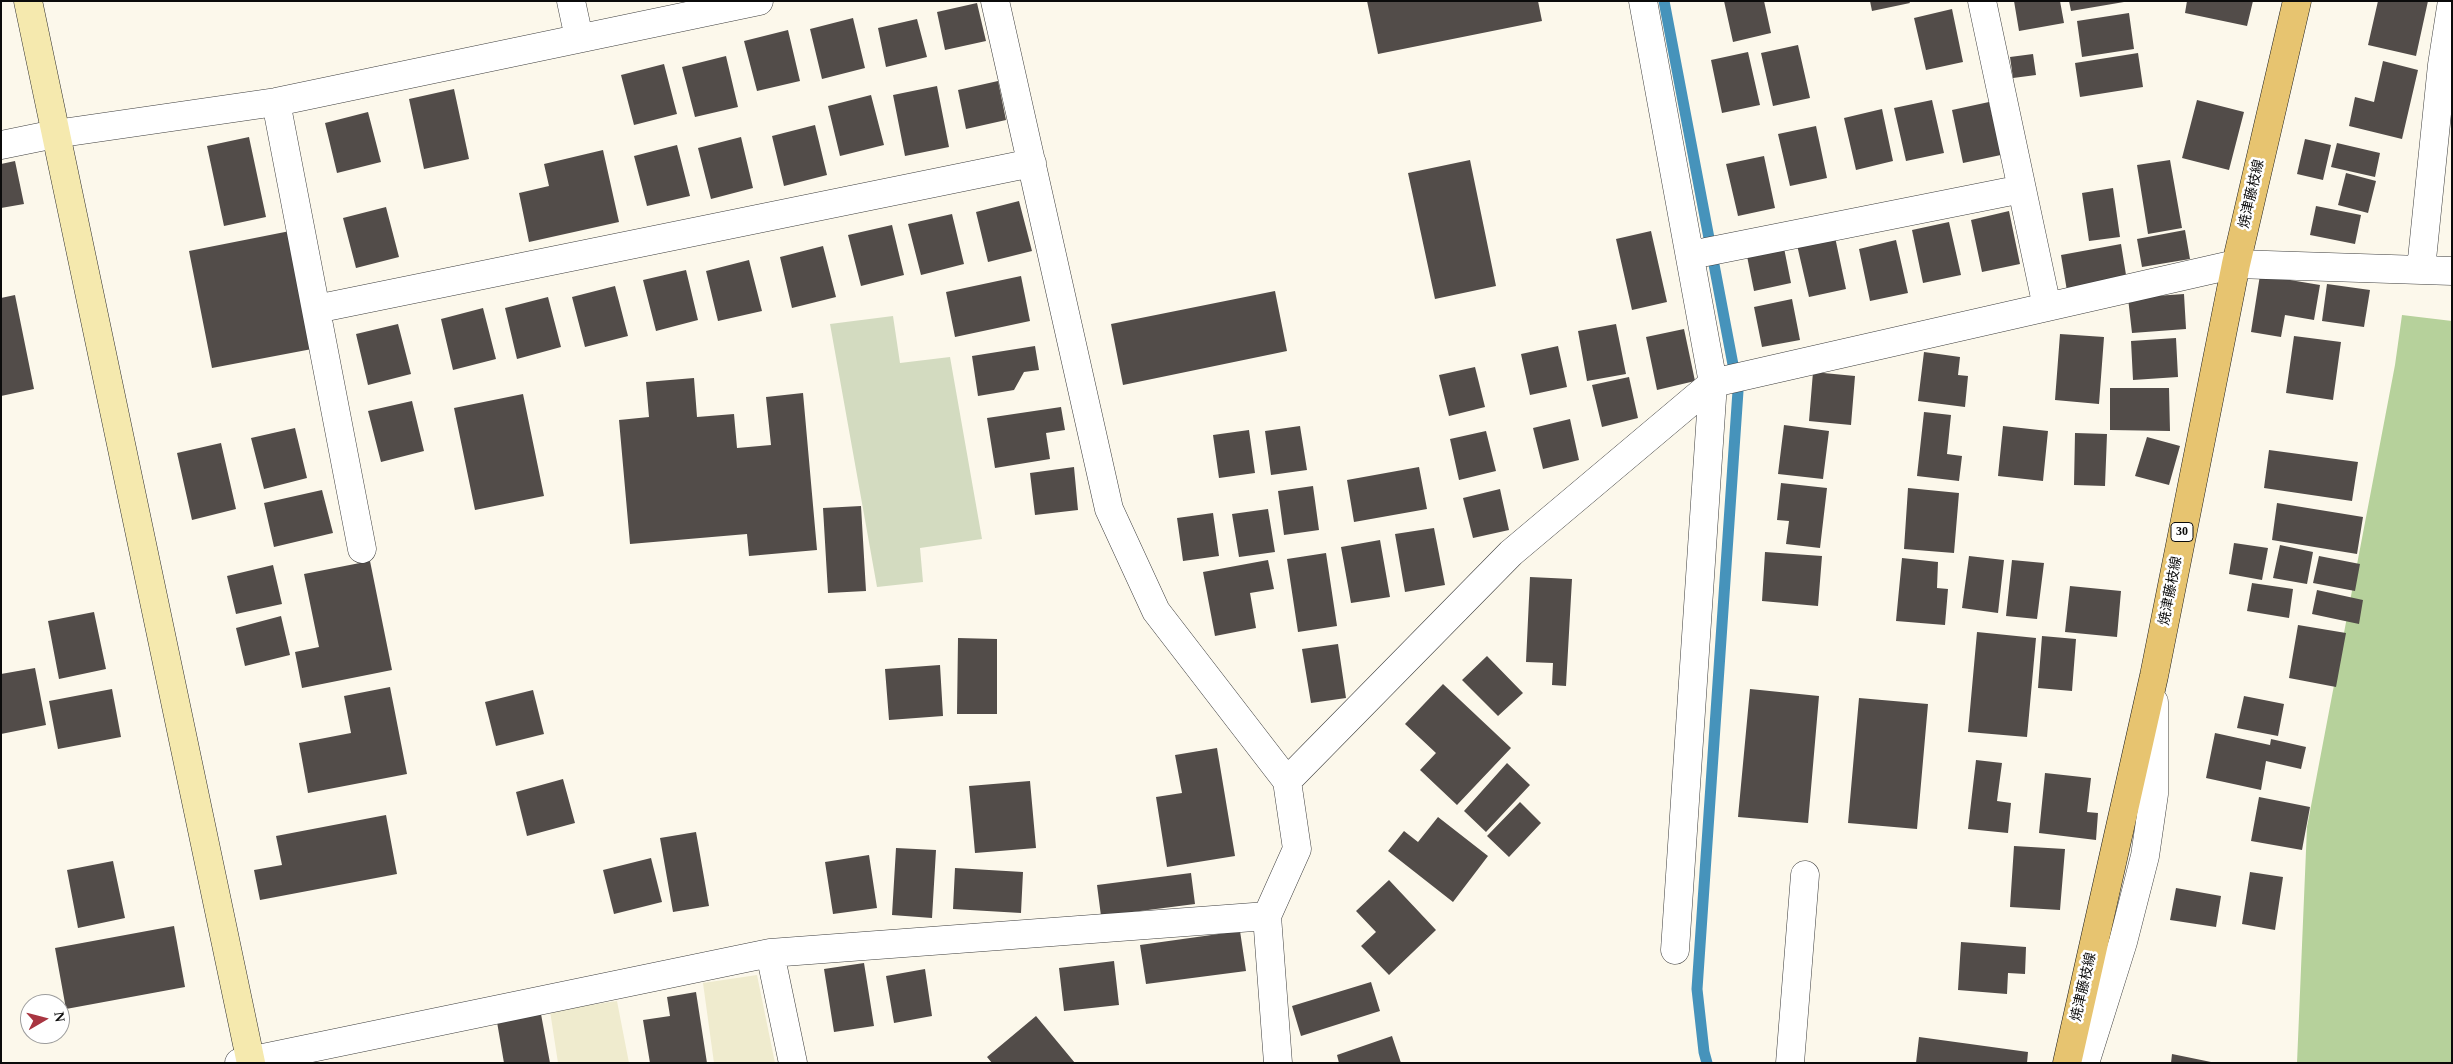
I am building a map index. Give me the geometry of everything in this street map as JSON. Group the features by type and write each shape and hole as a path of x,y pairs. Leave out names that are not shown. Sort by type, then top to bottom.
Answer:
{"main road":[{"name":"焼津藤枝線","path":"2067,1063 2154,676 2236,264 2297,1"}],"street":[{"path":"28,1 247,1062 770,953 1267,916"},
{"path":"571,1 579,38"},
{"path":"1,145 55,134 276,102 758,1"},
{"path":"995,1 1109,509 1156,610 1287,781 1297,849 1267,916 1278,1063"},
{"path":"1643,1 1713,383 1675,950"},
{"path":"1982,1 2047,307"},
{"path":"1287,781 1511,553 1713,383 2236,264 2436,270 2442,65 2452,1"},
{"path":"276,102 362,549"},
{"path":"316,309 1032,163"},
{"path":"1691,255 2022,189"},
{"path":"2085,1063 2123,942 2145,856 2154,794 2154,676"},
{"path":"1790,1063 1805,875"},
{"path":"770,953 793,1063"}],"shaded area":[{"path":"757,975 775,1063 714,1063 703,983"},
{"path":"617,1001 629,1063 558,1063 550,1011"}],"green space":[{"path":"2402,315 2452,321 2452,1063 2297,1063 2307,827 2395,365"},
{"path":"893,316 900,363 950,357 982,539 920,548 923,582 877,587 830,324"}],"building":[{"path":"1367,1 1538,1 1542,21 1378,54"},
{"path":"1724,1 1764,1 1771,33 1733,42"},
{"path":"1870,1 1909,1 1910,3 1872,11"},
{"path":"2014,1 2060,1 2064,23 2019,31"},
{"path":"2069,1 2123,1 2124,2 2071,11"},
{"path":"2187,1 2253,1 2247,26 2185,13"},
{"path":"2378,1 2428,1 2416,56 2368,45"},
{"path":"977,3 986,41 945,50 937,12"},
{"path":"1952,9 1963,62 1926,70 1914,18"},
{"path":"2129,13 2134,49 2082,57 2077,21"},
{"path":"853,18 865,68 822,79 810,29"},
{"path":"917,19 927,57 886,67 878,28"},
{"path":"788,30 800,81 757,91 744,41"},
{"path":"1798,45 1810,98 1773,106 1761,53"},
{"path":"1748,52 1760,105 1722,113 1711,60"},
{"path":"2138,53 2143,87 2080,97 2075,63"},
{"path":"2033,54 2036,75 2013,78 2010,57"},
{"path":"726,56 738,107 695,117 682,67"},
{"path":"2383,61 2418,70 2402,139 2349,126 2355,97 2374,102"},
{"path":"664,64 677,114 634,125 621,75"},
{"path":"998,81 1006,120 966,129 958,90"},
{"path":"937,86 949,147 905,156 893,95"},
{"path":"454,89 469,159 424,169 409,99"},
{"path":"871,95 884,145 840,156 828,106"},
{"path":"1932,100 1944,153 1906,161 1894,108"},
{"path":"2197,100 2244,112 2229,170 2182,158"},
{"path":"1989,102 2001,155 1963,163 1952,110"},
{"path":"1882,109 1893,161 1856,170 1844,118"},
{"path":"368,112 381,162 337,173 325,123"},
{"path":"815,125 827,175 784,186 772,136"},
{"path":"1816,126 1827,178 1790,186 1778,134"},
{"path":"249,137 266,217 224,226 207,146"},
{"path":"741,137 753,188 711,199 698,148"},
{"path":"2305,139 2331,145 2323,180 2297,174"},
{"path":"2337,143 2380,153 2375,177 2331,167"},
{"path":"677,145 690,196 647,206 634,156"},
{"path":"603,150 619,222 529,242 519,193 549,186 544,164"},
{"path":"1764,156 1775,208 1738,216 1726,164"},
{"path":"1470,160 1496,286 1435,299 1408,173"},
{"path":"2170,160 2182,228 2148,234 2137,165"},
{"path":"15,161 24,204 1,208 1,164"},
{"path":"2346,173 2376,181 2368,213 2338,205"},
{"path":"2113,188 2120,237 2089,241 2082,193"},
{"path":"1019,201 1032,251 988,262 976,212"},
{"path":"2316,206 2361,215 2355,244 2310,235"},
{"path":"386,207 399,257 356,268 343,218"},
{"path":"2009,211 2020,264 1982,272 1971,220"},
{"path":"952,214 964,264 921,275 908,224"},
{"path":"1949,222 1961,275 1923,283 1912,230"},
{"path":"892,225 904,275 861,286 848,235"},
{"path":"2185,230 2190,259 2142,267 2137,239"},
{"path":"290,231 312,349 212,368 189,251"},
{"path":"1651,231 1667,302 1632,310 1616,239"},
{"path":"1835,237 1846,289 1809,297 1797,245"},
{"path":"1896,240 1908,293 1870,301 1859,249"},
{"path":"1783,243 1791,283 1754,291 1746,251"},
{"path":"2121,244 2127,281 2067,291 2061,255"},
{"path":"823,246 836,297 792,308 780,257"},
{"path":"749,260 762,311 718,321 706,271"},
{"path":"686,270 698,320 656,331 643,280"},
{"path":"2260,275 2320,285 2314,320 2285,315 2281,337 2251,332"},
{"path":"1021,276 1030,321 955,337 946,292"},
{"path":"2327,284 2370,290 2364,327 2322,321"},
{"path":"615,286 628,336 585,347 572,297"},
{"path":"1275,291 1287,351 1123,385 1111,324"},
{"path":"2184,294 2186,329 2132,333 2128,298"},
{"path":"15,295 34,389 1,396 1,298"},
{"path":"548,297 561,347 517,359 505,308"},
{"path":"1792,299 1800,340 1762,347 1754,307"},
{"path":"483,308 496,359 453,370 441,319"},
{"path":"398,324 411,374 368,385 356,334"},
{"path":"1616,324 1626,374 1587,381 1578,331"},
{"path":"1684,329 1695,381 1657,390 1646,337"},
{"path":"2060,334 2104,337 2099,404 2055,400"},
{"path":"2294,336 2341,342 2333,400 2286,393"},
{"path":"2176,338 2178,377 2133,380 2131,341"},
{"path":"1035,346 1039,370 1024,372 1014,390 978,396 972,356"},
{"path":"1558,346 1567,387 1530,395 1521,354"},
{"path":"1924,352 1960,357 1958,375 1968,376 1965,407 1918,401"},
{"path":"1475,367 1485,407 1449,416 1439,375"},
{"path":"1813,372 1855,376 1851,425 1809,421"},
{"path":"1629,377 1638,418 1602,427 1592,385"},
{"path":"694,378 697,417 734,414 737,448 771,445 766,397 803,393 817,550 749,556 747,534 630,544 619,420 649,417 646,382"},
{"path":"2110,388 2169,388 2170,431 2110,430"},
{"path":"523,394 544,496 475,510 454,408"},
{"path":"412,401 424,451 381,462 368,411"},
{"path":"1061,407 1065,430 1046,433 1050,459 995,468 987,418"},
{"path":"1924,412 1951,415 1947,454 1962,456 1959,481 1917,476"},
{"path":"1570,419 1579,460 1543,469 1533,428"},
{"path":"1784,425 1829,431 1823,479 1778,474"},
{"path":"1300,426 1307,470 1271,475 1265,431"},
{"path":"2003,426 2048,431 2043,481 1998,476"},
{"path":"295,428 307,478 264,489 251,438"},
{"path":"1249,430 1255,473 1219,478 1213,435"},
{"path":"1486,431 1496,471 1459,480 1450,439"},
{"path":"2075,433 2107,434 2105,486 2074,485"},
{"path":"2147,437 2180,446 2169,485 2135,476"},
{"path":"221,443 236,509 192,520 177,453"},
{"path":"2269,450 2358,462 2352,501 2264,488"},
{"path":"1074,467 1078,510 1035,515 1030,473"},
{"path":"1419,467 1427,509 1354,522 1347,480"},
{"path":"1781,483 1827,488 1820,548 1786,544 1789,521 1777,520"},
{"path":"1313,486 1319,530 1284,535 1278,491"},
{"path":"1908,488 1959,493 1954,553 1904,549"},
{"path":"1500,489 1509,530 1473,538 1463,498"},
{"path":"322,490 333,533 274,547 264,503"},
{"path":"2277,503 2363,517 2357,554 2272,540"},
{"path":"861,506 866,591 828,593 823,508"},
{"path":"1268,509 1275,552 1239,557 1232,514"},
{"path":"1213,513 1219,556 1183,561 1177,518"},
{"path":"1434,528 1445,585 1405,592 1395,534"},
{"path":"1380,540 1390,597 1351,603 1341,547"},
{"path":"2234,543 2268,548 2262,580 2229,574"},
{"path":"2280,545 2313,552 2307,584 2273,578"},
{"path":"1765,552 1822,556 1818,606 1762,601"},
{"path":"1326,553 1337,626 1298,632 1287,559"},
{"path":"1969,556 2004,560 1998,613 1962,608"},
{"path":"2319,556 2360,564 2355,591 2313,583"},
{"path":"1902,558 1938,562 1937,588 1948,589 1945,625 1896,621"},
{"path":"1268,560 1274,589 1250,593 1256,628 1215,636 1203,572"},
{"path":"2012,560 2044,563 2037,619 2006,616"},
{"path":"370,561 392,670 302,688 295,652 319,647 304,574"},
{"path":"273,565 282,604 236,614 227,576"},
{"path":"1530,577 1572,579 1566,686 1552,685 1553,663 1526,662"},
{"path":"2252,583 2293,589 2289,618 2247,611"},
{"path":"2070,586 2121,591 2117,637 2065,632"},
{"path":"2317,590 2363,600 2359,624 2312,614"},
{"path":"94,612 106,669 59,679 48,621"},
{"path":"281,616 290,655 245,666 236,628"},
{"path":"2298,625 2346,633 2336,687 2289,678"},
{"path":"1977,632 2036,638 2027,737 1968,732"},
{"path":"2042,636 2076,639 2072,691 2038,688"},
{"path":"958,638 997,639 997,714 957,714"},
{"path":"1338,644 1346,698 1311,703 1302,649"},
{"path":"1487,656 1523,693 1498,716 1462,680"},
{"path":"940,665 943,716 889,720 885,669"},
{"path":"35,668 46,725 1,734 1,674"},
{"path":"1443,684 1511,748 1457,805 1420,770 1436,753 1405,724"},
{"path":"390,687 407,774 308,793 299,743 351,733 344,696"},
{"path":"112,689 121,737 58,749 49,701"},
{"path":"1750,689 1819,696 1808,823 1738,817"},
{"path":"533,690 544,734 496,746 485,702"},
{"path":"2244,696 2284,704 2278,736 2237,728"},
{"path":"1859,698 1928,704 1917,829 1848,823"},
{"path":"2215,733 2270,745 2271,739 2306,747 2301,769 2266,761 2261,790 2206,778"},
{"path":"1217,748 1235,856 1167,867 1156,797 1182,793 1175,755"},
{"path":"1976,760 2002,763 1997,801 2011,803 2008,833 1968,829"},
{"path":"1507,763 1530,785 1486,832 1464,811"},
{"path":"2045,773 2091,778 2087,812 2098,813 2096,840 2039,833"},
{"path":"563,779 575,823 527,836 516,792"},
{"path":"1030,781 1036,848 975,853 969,786"},
{"path":"2259,797 2310,807 2302,850 2251,841"},
{"path":"1520,802 1541,823 1509,857 1487,836"},
{"path":"386,815 397,874 260,900 254,870 282,865 276,836"},
{"path":"1438,817 1488,856 1453,902 1388,851 1404,831 1418,842"},
{"path":"696,832 709,906 673,912 660,838"},
{"path":"2014,846 2065,849 2060,910 2010,907"},
{"path":"896,848 936,850 932,918 892,915"},
{"path":"869,855 877,908 833,914 825,862"},
{"path":"651,858 662,902 614,914 603,870"},
{"path":"113,861 125,918 78,928 67,870"},
{"path":"955,868 1023,872 1021,913 953,909"},
{"path":"2250,872 2283,877 2275,930 2242,924"},
{"path":"1191,873 1195,904 1101,916 1097,885"},
{"path":"1389,880 1436,930 1389,975 1361,946 1376,932 1356,911"},
{"path":"2176,888 2221,896 2216,927 2170,920"},
{"path":"174,926 185,987 70,1008 70,994 63,994 55,948"},
{"path":"1240,931 1246,971 1146,984 1140,945"},
{"path":"1961,942 2026,947 2025,974 2008,973 2007,994 1958,990"},
{"path":"1114,961 1119,1005 1064,1011 1059,968"},
{"path":"864,963 874,1026 834,1032 824,969"},
{"path":"925,969 932,1016 894,1023 886,976"},
{"path":"1371,982 1380,1011 1301,1036 1292,1006"},
{"path":"696,992 707,1063 650,1063 643,1020 670,1016 667,997"},
{"path":"541,1014 550,1063 504,1063 497,1022"},
{"path":"1036,1016 1075,1063 992,1063 987,1057"},
{"path":"1392,1036 1401,1063 1339,1063 1337,1055"},
{"path":"1919,1037 2028,1052 2027,1063 1916,1063"},
{"path":"2172,1054 2211,1062 2211,1063 2171,1063"}],"waterway":[{"path":"1664,1 1738,391 1697,989 1707,1063"}]}
